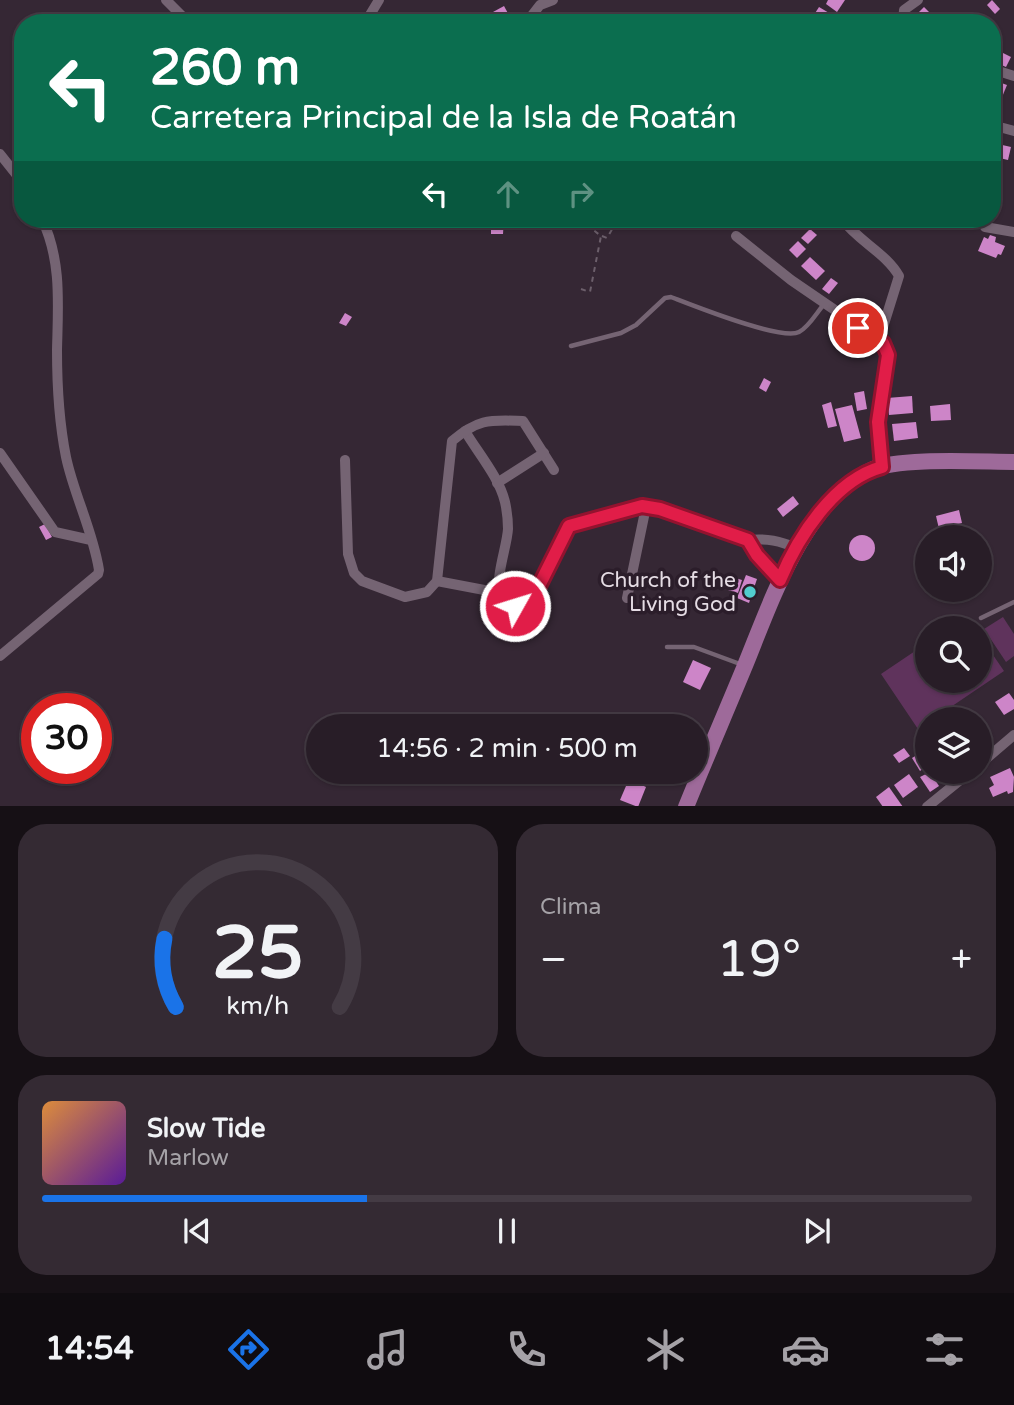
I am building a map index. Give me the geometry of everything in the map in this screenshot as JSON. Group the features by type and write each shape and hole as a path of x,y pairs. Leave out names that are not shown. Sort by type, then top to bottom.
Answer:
{"main road":[{"path":"686,806 780,580 797,548 832,499 854,479 893,464 1014,462"}],"street":[{"path":"166,0 180,14"},
{"path":"533,14 540,5 553,0"},
{"path":"904,14 904,10 918,0"},
{"path":"0,153 14,171"},
{"path":"0,656 98,574 98,564 66,458 59,400 59,295 55,255 45,228"},
{"path":"849,228 899,276 879,340"},
{"path":"991,228 1014,232"},
{"path":"736,236 790,280 883,343 888,355 878,422 882,467"},
{"path":"345,460 348,554 354,573 362,581 405,597 427,592 437,581 452,441 472,425 492,420 523,421 554,470"},
{"path":"465,431 504,499 508,529 499,582 500,593 508,603 523,609 533,598 569,526 646,507 660,509 748,540 781,541 797,548"},
{"path":"0,453 55,532 91,540"},
{"path":"497,483 544,453"},
{"path":"627,598 646,507"},
{"path":"748,540 757,555 780,580"},
{"path":"437,581 500,593"},
{"path":"992,754 1014,735"},
{"path":"927,806 955,784"}],"lane":[{"path":"571,346 621,333 636,325 665,298 671,297 734,321 793,334 804,328 825,303"},
{"path":"985,616 1014,602"},
{"path":"667,647 694,647 745,666"}],"path":[{"path":"591,228 607,238 613,228"},
{"path":"582,289 590,292 601,236"}],"shaded area":[{"path":"1003,617 1014,634 1014,656 1006,662 992,641 992,624"},
{"path":"915,651 915,693 971,693 951,707 915,707 915,725 881,674"},
{"path":"992,654 1004,671 992,679"}],"building":[{"path":"828,0 845,0 837,12 826,4"},
{"path":"992,0 1000,9 995,14 987,5"},
{"path":"504,6 508,14 494,14 493,12"},
{"path":"819,7 831,14 815,14"},
{"path":"924,7 931,14 917,14"},
{"path":"1001,52 1011,57 1006,67 1001,65"},
{"path":"1001,83 1007,85 1001,100"},
{"path":"1001,145 1011,147 1008,160 1001,158"},
{"path":"491,228 503,228 503,234 491,234"},
{"path":"810,229 817,235 808,244 801,238"},
{"path":"990,235 996,237 995,242 1005,246 1001,255 998,254 996,258 978,251 984,237 988,239"},
{"path":"798,241 806,249 797,258 789,250"},
{"path":"810,257 825,271 816,280 801,266"},
{"path":"831,278 838,283 829,294 822,289"},
{"path":"345,313 352,317 346,326 339,323"},
{"path":"764,378 771,382 766,392 759,388"},
{"path":"864,391 867,409 857,411 854,393"},
{"path":"912,396 913,413 889,415 887,398"},
{"path":"831,402 837,426 828,428 822,405"},
{"path":"950,404 951,420 931,421 930,406"},
{"path":"852,405 861,438 844,442 835,409"},
{"path":"916,422 918,438 894,441 892,424"},
{"path":"793,496 799,504 783,517 777,509"},
{"path":"959,510 962,523 938,525 936,516"},
{"path":"45,524 52,537 46,540 39,527"},
{"path":"862,535 871,539 875,548 871,557 862,561 853,557 849,548 853,539"},
{"path":"746,575 757,579 749,603 737,598"},
{"path":"732,577 742,580 738,593 728,590"},
{"path":"693,660 711,668 700,690 683,682"},
{"path":"1009,693 1014,700 1014,709 1004,715 995,702"},
{"path":"904,748 910,756 899,763 893,755"},
{"path":"1010,768 1014,777 1013,792 1008,794 1007,791 993,797 989,788 994,785 992,776"},
{"path":"909,774 918,787 903,798 894,785"},
{"path":"627,784 646,787 638,806 620,800"},
{"path":"925,784 938,784 939,786 930,792"},
{"path":"889,787 902,806 882,806 876,797"}],"place":[{"name":"Church of the Living God","path":"750,592"}],"route":[{"path":"515,606 523,609 533,598 569,526 642,506 660,509 748,540 757,555 780,580 812,525 832,499 854,479 872,469 882,467 878,422 888,355 883,343 858,328"}]}
